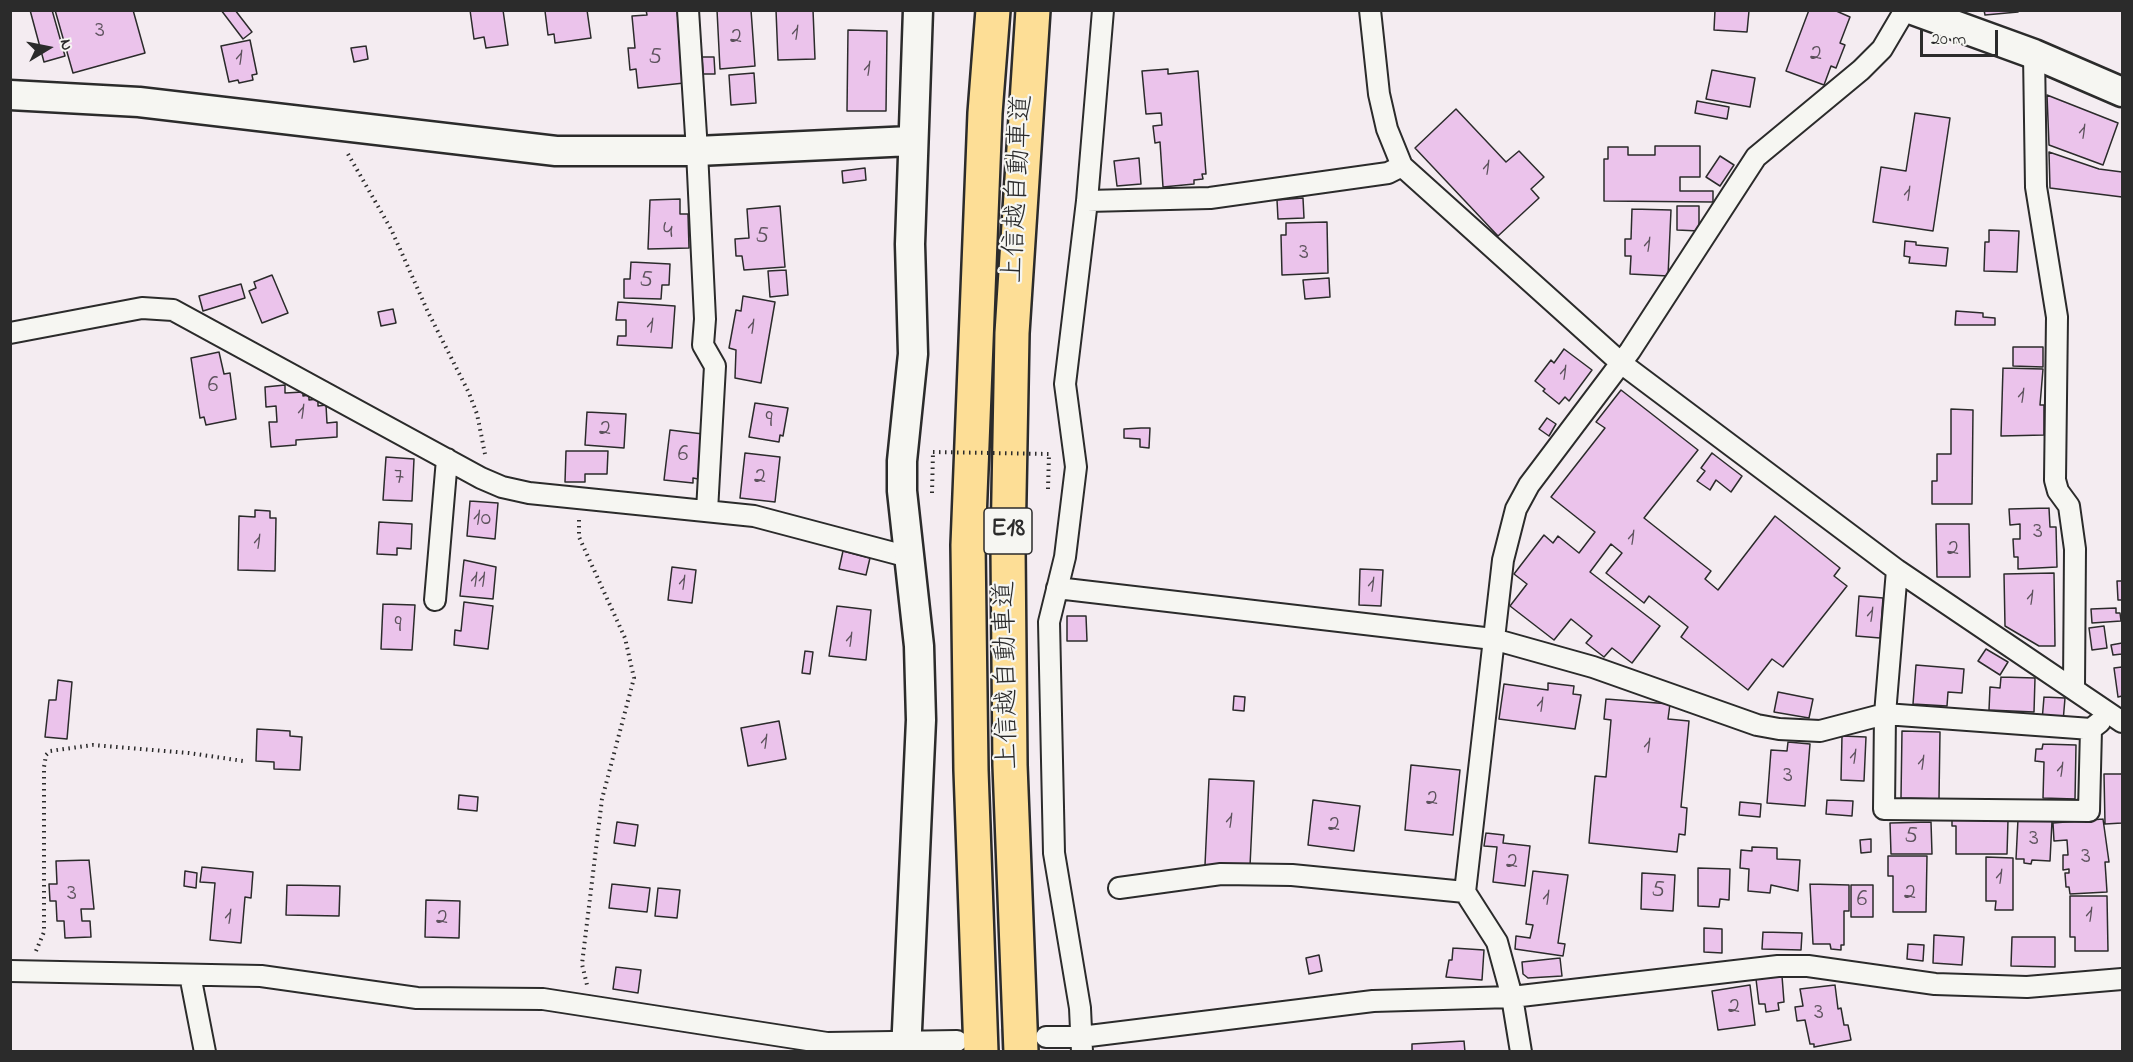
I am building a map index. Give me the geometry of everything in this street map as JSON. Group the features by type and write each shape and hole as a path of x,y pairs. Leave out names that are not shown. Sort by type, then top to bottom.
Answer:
{"highway":[{"name":"上信越自動車道","path":"969,1046 971,770 968,545 985,112 993,10"},
{"name":"上信越自動車道","path":"1033,10 1012,333 1008,548 1010,776 1033,1044"}],"street":[{"path":"688,10 705,319 703,345 716,366 708,511"},
{"path":"906,1047 921,720 919,646 904,522 902,461 913,354 910,244 911,141 918,10"},
{"path":"1082,1044 1080,1008 1054,853 1049,622 1065,557 1076,467 1065,384 1087,201 1103,10"},
{"path":"1057,588 1493,639 1593,667 1757,725 1802,732 1820,731 1885,714 2091,729 2116,717 1898,570 1620,363 1402,166 1388,129 1380,94 1370,10"},
{"path":"1521,1052 1512,997 1497,942 1465,892 1503,560 1516,509 1529,485 1620,363 1756,157 1861,70 1882,49 1905,10"},
{"path":"1913,10 2034,54 2122,92"},
{"path":"2034,54 2036,186 2057,317 2055,480 2058,491 2069,506 2075,549 2074,687"},
{"path":"10,95 139,102 545,150 697,152 911,141"},
{"path":"1087,201 1210,198 1388,173 1402,166"},
{"path":"10,333 142,308 173,310 481,478 502,487 529,493 754,516 909,557"},
{"path":"435,600 447,459"},
{"path":"1898,570 1885,714 1884,809 2089,811 2091,729"},
{"path":"1119,888 1221,874 1292,875 1465,892"},
{"path":"1033,1044 1082,1044 1373,1002 1512,997 1778,966 1808,966 1935,984 2007,987 2084,984 2122,979"},
{"path":"10,970 261,976 417,999 543,999 827,1042 906,1047 969,1046"},
{"path":"190,975 205,1052"}],"path":[{"path":"338,125 350,158 391,229 428,312 470,393 483,435 486,459 481,478"},
{"path":"933,452 1049,454"},
{"path":"580,498 579,537 626,638 634,678 602,799 582,964 588,996 587,1006"},
{"path":"33,971 35,952 44,932 44,767 46,755 50,750 93,745 189,753 243,761"}],"building":[{"path":"30,10 52,10 65,56 44,62"},
{"path":"55,10 133,10 145,53 73,73"},
{"path":"221,10 235,10 252,32 243,39"},
{"path":"470,10 503,10 508,45 486,48 484,37 474,39"},
{"path":"587,10 591,38 555,43 554,34 548,35 545,11"},
{"path":"646,10 677,10 684,83 638,88 636,69 630,70 628,48 635,48 632,16 647,15"},
{"path":"717,10 751,10 755,66 720,69"},
{"path":"776,10 813,10 815,59 778,60"},
{"path":"1715,10 1749,11 1747,32 1714,30"},
{"path":"1809,10 1834,10 1850,17 1840,43 1845,45 1836,68 1831,66 1824,85 1786,71"},
{"path":"1984,10 2017,10 2018,12 1985,15"},
{"path":"848,30 887,31 886,111 847,111"},
{"path":"250,40 257,74 252,75 253,80 239,83 238,80 229,82 221,46"},
{"path":"366,46 368,59 354,62 351,48"},
{"path":"702,57 714,57 715,74 703,74"},
{"path":"1168,69 1168,74 1198,71 1206,174 1202,174 1203,179 1194,180 1194,184 1163,187 1160,142 1155,143 1153,126 1162,125 1161,113 1146,114 1142,71"},
{"path":"1712,70 1755,78 1750,107 1706,99"},
{"path":"754,73 756,103 731,105 729,75"},
{"path":"2047,95 2118,123 2103,165 2049,145"},
{"path":"1697,101 1729,107 1727,119 1695,113"},
{"path":"1456,109 1506,162 1519,151 1544,177 1531,189 1539,198 1498,236 1415,148"},
{"path":"1915,113 1950,118 1933,231 1873,222 1881,167 1906,171"},
{"path":"1655,146 1700,146 1700,177 1680,177 1680,191 1713,191 1713,202 1604,201 1604,159 1608,159 1608,147 1628,147 1628,155 1655,155"},
{"path":"2049,152 2099,169 2122,172 2122,197 2050,188"},
{"path":"1720,156 1734,165 1720,186 1706,177"},
{"path":"1139,158 1141,184 1117,186 1114,161"},
{"path":"865,168 866,180 843,183 842,171"},
{"path":"1303,198 1304,218 1278,219 1277,200"},
{"path":"680,199 680,214 688,214 689,248 648,249 650,200"},
{"path":"780,206 785,267 744,270 742,256 736,256 735,239 749,238 747,209"},
{"path":"1677,206 1699,206 1699,231 1677,230"},
{"path":"1632,209 1671,210 1668,276 1630,274 1631,256 1625,256 1625,239 1631,239"},
{"path":"1327,222 1328,273 1282,275 1281,235 1286,235 1286,223"},
{"path":"1989,230 2019,231 2017,272 1984,271 1985,242 1989,242"},
{"path":"1905,241 1916,242 1916,245 1948,248 1946,266 1909,263 1910,257 1904,256"},
{"path":"631,262 670,264 669,285 662,285 661,299 624,298 624,279 630,279"},
{"path":"786,270 788,295 770,297 768,271"},
{"path":"272,275 288,313 262,323 249,291 256,288 254,282"},
{"path":"1329,278 1330,297 1305,299 1303,280"},
{"path":"241,284 245,298 203,311 199,296"},
{"path":"743,296 775,302 761,383 735,378 736,350 729,348 736,310 741,311"},
{"path":"618,302 675,306 672,348 617,345 618,336 626,336 626,320 616,320"},
{"path":"393,309 396,323 381,326 378,312"},
{"path":"1956,311 1983,313 1983,317 1995,318 1995,325 1955,325"},
{"path":"2013,347 2043,347 2043,367 2013,366"},
{"path":"1564,349 1592,370 1569,401 1565,397 1559,404 1535,381 1551,360 1554,363"},
{"path":"219,352 224,374 230,373 236,419 206,425 204,417 200,418 191,358"},
{"path":"2003,368 2043,369 2040,405 2044,405 2044,435 2001,436"},
{"path":"285,385 285,393 303,392 303,396 309,395 309,400 318,399 318,406 326,405 327,423 337,422 337,437 296,440 296,445 271,447 269,422 277,422 276,406 266,407 265,387"},
{"path":"1621,390 1698,450 1644,518 1711,571 1705,579 1718,590 1775,516 1840,568 1834,576 1847,586 1783,667 1772,659 1748,690 1681,637 1688,627 1649,596 1644,603 1606,573 1622,553 1611,544 1590,572 1660,626 1632,663 1612,648 1604,657 1586,643 1592,636 1571,619 1554,640 1510,606 1527,584 1514,574 1544,535 1553,543 1558,536 1579,553 1595,532 1551,497 1605,428 1596,422"},
{"path":"755,403 788,408 783,436 780,435 779,442 749,437"},
{"path":"1951,409 1973,410 1972,504 1932,504 1932,481 1937,481 1937,454 1951,454"},
{"path":"587,412 626,414 624,448 585,445"},
{"path":"1547,418 1556,424 1549,436 1539,429"},
{"path":"1150,428 1149,448 1140,447 1140,439 1124,438 1124,429"},
{"path":"670,430 703,434 698,479 693,478 693,483 664,480"},
{"path":"566,451 608,451 607,474 585,474 585,482 565,482"},
{"path":"745,453 780,457 775,502 740,498"},
{"path":"1712,453 1742,476 1731,492 1716,480 1710,490 1697,481 1705,471 1701,468"},
{"path":"386,457 414,459 412,501 383,500"},
{"path":"470,501 498,503 495,539 467,536"},
{"path":"2049,508 2050,527 2056,527 2057,567 2018,569 2018,557 2014,557 2013,539 2020,539 2020,524 2010,525 2009,509"},
{"path":"255,510 270,511 270,518 276,518 275,571 238,570 239,516 255,517"},
{"path":"379,522 412,524 411,549 397,548 397,555 377,554"},
{"path":"1936,524 1969,524 1970,577 1937,577"},
{"path":"843,551 870,558 866,575 839,569"},
{"path":"464,560 496,567 493,599 460,596"},
{"path":"672,567 696,570 692,603 668,600"},
{"path":"1360,569 1383,570 1381,606 1359,605"},
{"path":"2054,573 2055,646 2039,646 2005,626 2004,574"},
{"path":"2117,581 2122,581 2122,600 2118,600"},
{"path":"1859,596 1883,598 1880,638 1856,636"},
{"path":"464,602 493,606 488,649 454,645 455,630 461,631"},
{"path":"383,604 415,605 412,650 381,649"},
{"path":"837,606 871,610 866,660 829,656"},
{"path":"2116,608 2116,613 2120,613 2121,621 2092,623 2091,609"},
{"path":"1067,616 1086,616 1087,641 1067,641"},
{"path":"2104,626 2107,648 2092,650 2089,628"},
{"path":"2122,643 2122,654 2113,655 2111,645"},
{"path":"1986,649 2008,662 2000,675 1978,661"},
{"path":"805,651 813,652 810,674 802,673"},
{"path":"1916,665 1964,669 1962,693 1948,692 1947,706 1913,704"},
{"path":"2122,667 2122,696 2118,697 2114,668"},
{"path":"2001,677 2035,678 2034,712 1989,710 1990,687 2000,688"},
{"path":"58,680 72,682 67,739 45,737 49,700 56,700"},
{"path":"1548,683 1574,686 1573,694 1581,695 1575,729 1499,719 1504,684 1548,690"},
{"path":"1778,692 1813,699 1809,718 1774,712"},
{"path":"1234,696 1245,697 1244,711 1233,710"},
{"path":"2044,697 2065,698 2063,722 2042,721"},
{"path":"1606,699 1670,704 1668,719 1689,721 1681,807 1687,808 1685,835 1679,834 1677,852 1589,843 1595,776 1606,777 1611,720 1604,719"},
{"path":"779,721 786,759 748,766 741,728"},
{"path":"257,729 290,731 290,736 302,737 300,770 274,769 274,762 256,761"},
{"path":"1902,731 1940,732 1939,799 1901,798"},
{"path":"1842,736 1866,737 1864,781 1841,780"},
{"path":"1788,742 1810,744 1805,806 1767,803 1771,750 1787,751"},
{"path":"2043,744 2076,745 2075,799 2043,798 2044,762 2035,761 2036,749 2042,749"},
{"path":"1411,765 1460,770 1453,835 1405,830"},
{"path":"2104,774 2122,774 2122,823 2105,824"},
{"path":"1209,779 1254,781 1250,866 1205,865"},
{"path":"459,795 478,797 477,811 458,809"},
{"path":"1313,800 1360,806 1354,851 1308,845"},
{"path":"1827,800 1853,801 1852,816 1826,814"},
{"path":"1740,802 1761,804 1760,817 1739,815"},
{"path":"1952,819 2008,820 2007,854 1956,854 1956,826 1952,826"},
{"path":"2018,819 2052,821 2050,861 2032,860 2031,864 2024,863 2024,859 2016,859"},
{"path":"2103,819 2109,862 2105,862 2107,892 2070,894 2069,887 2066,887 2065,873 2069,873 2069,869 2063,870 2063,855 2068,855 2067,840 2054,841 2053,823"},
{"path":"617,822 638,825 635,846 614,843"},
{"path":"1931,822 1932,854 1891,854 1890,823"},
{"path":"1486,833 1504,835 1503,843 1530,846 1525,886 1493,882 1497,847 1484,846"},
{"path":"1871,839 1871,852 1861,853 1860,840"},
{"path":"1752,847 1777,848 1777,859 1800,860 1798,891 1771,885 1770,893 1748,891 1749,869 1740,868 1741,850 1752,851"},
{"path":"1888,856 1927,856 1926,912 1893,912 1893,876 1888,876"},
{"path":"1986,857 2013,858 2013,910 1995,910 1996,901 1986,901"},
{"path":"89,860 94,909 81,909 82,921 90,921 91,937 65,938 64,921 57,921 56,901 50,901 49,884 57,884 56,861"},
{"path":"202,867 253,872 251,898 245,897 241,943 210,940 215,883 200,882"},
{"path":"1698,868 1730,869 1729,900 1720,899 1719,907 1698,906"},
{"path":"185,871 197,873 196,888 184,886"},
{"path":"1533,871 1568,875 1558,943 1565,944 1563,956 1515,949 1516,936 1530,938 1533,925 1526,924"},
{"path":"1642,873 1675,875 1673,911 1641,909"},
{"path":"612,884 650,888 647,912 609,908"},
{"path":"1810,884 1849,885 1849,911 1844,911 1844,945 1841,945 1841,950 1831,949 1830,944 1813,944"},
{"path":"287,885 340,886 339,916 286,915"},
{"path":"1851,885 1873,885 1873,917 1851,917"},
{"path":"658,888 680,890 677,918 655,916"},
{"path":"2070,896 2107,896 2108,951 2075,951 2075,937 2070,937"},
{"path":"426,900 460,901 459,938 425,937"},
{"path":"1704,928 1722,929 1722,953 1704,952"},
{"path":"1763,932 1802,933 1801,950 1762,949"},
{"path":"1934,935 1964,937 1962,965 1933,963"},
{"path":"2012,937 2055,937 2055,967 2011,966"},
{"path":"1908,944 1924,945 1923,961 1907,959"},
{"path":"1453,948 1484,950 1482,980 1446,977 1449,960 1452,960"},
{"path":"1319,955 1322,971 1309,974 1306,958"},
{"path":"1560,958 1562,976 1528,978 1523,974 1522,962"},
{"path":"616,967 641,970 638,993 613,989"},
{"path":"1782,976 1784,1002 1778,1003 1779,1010 1766,1012 1765,1004 1759,1004 1756,979"},
{"path":"1750,985 1755,1025 1718,1030 1712,991"},
{"path":"1835,985 1838,1009 1841,1008 1844,1025 1848,1025 1851,1040 1814,1047 1814,1044 1810,1044 1805,1020 1797,1021 1795,1007 1803,1006 1800,989"},
{"path":"1464,1041 1465,1052 1412,1052 1412,1044"}],"tunnel":[{"path":"971,1040 1031,1038"}]}
